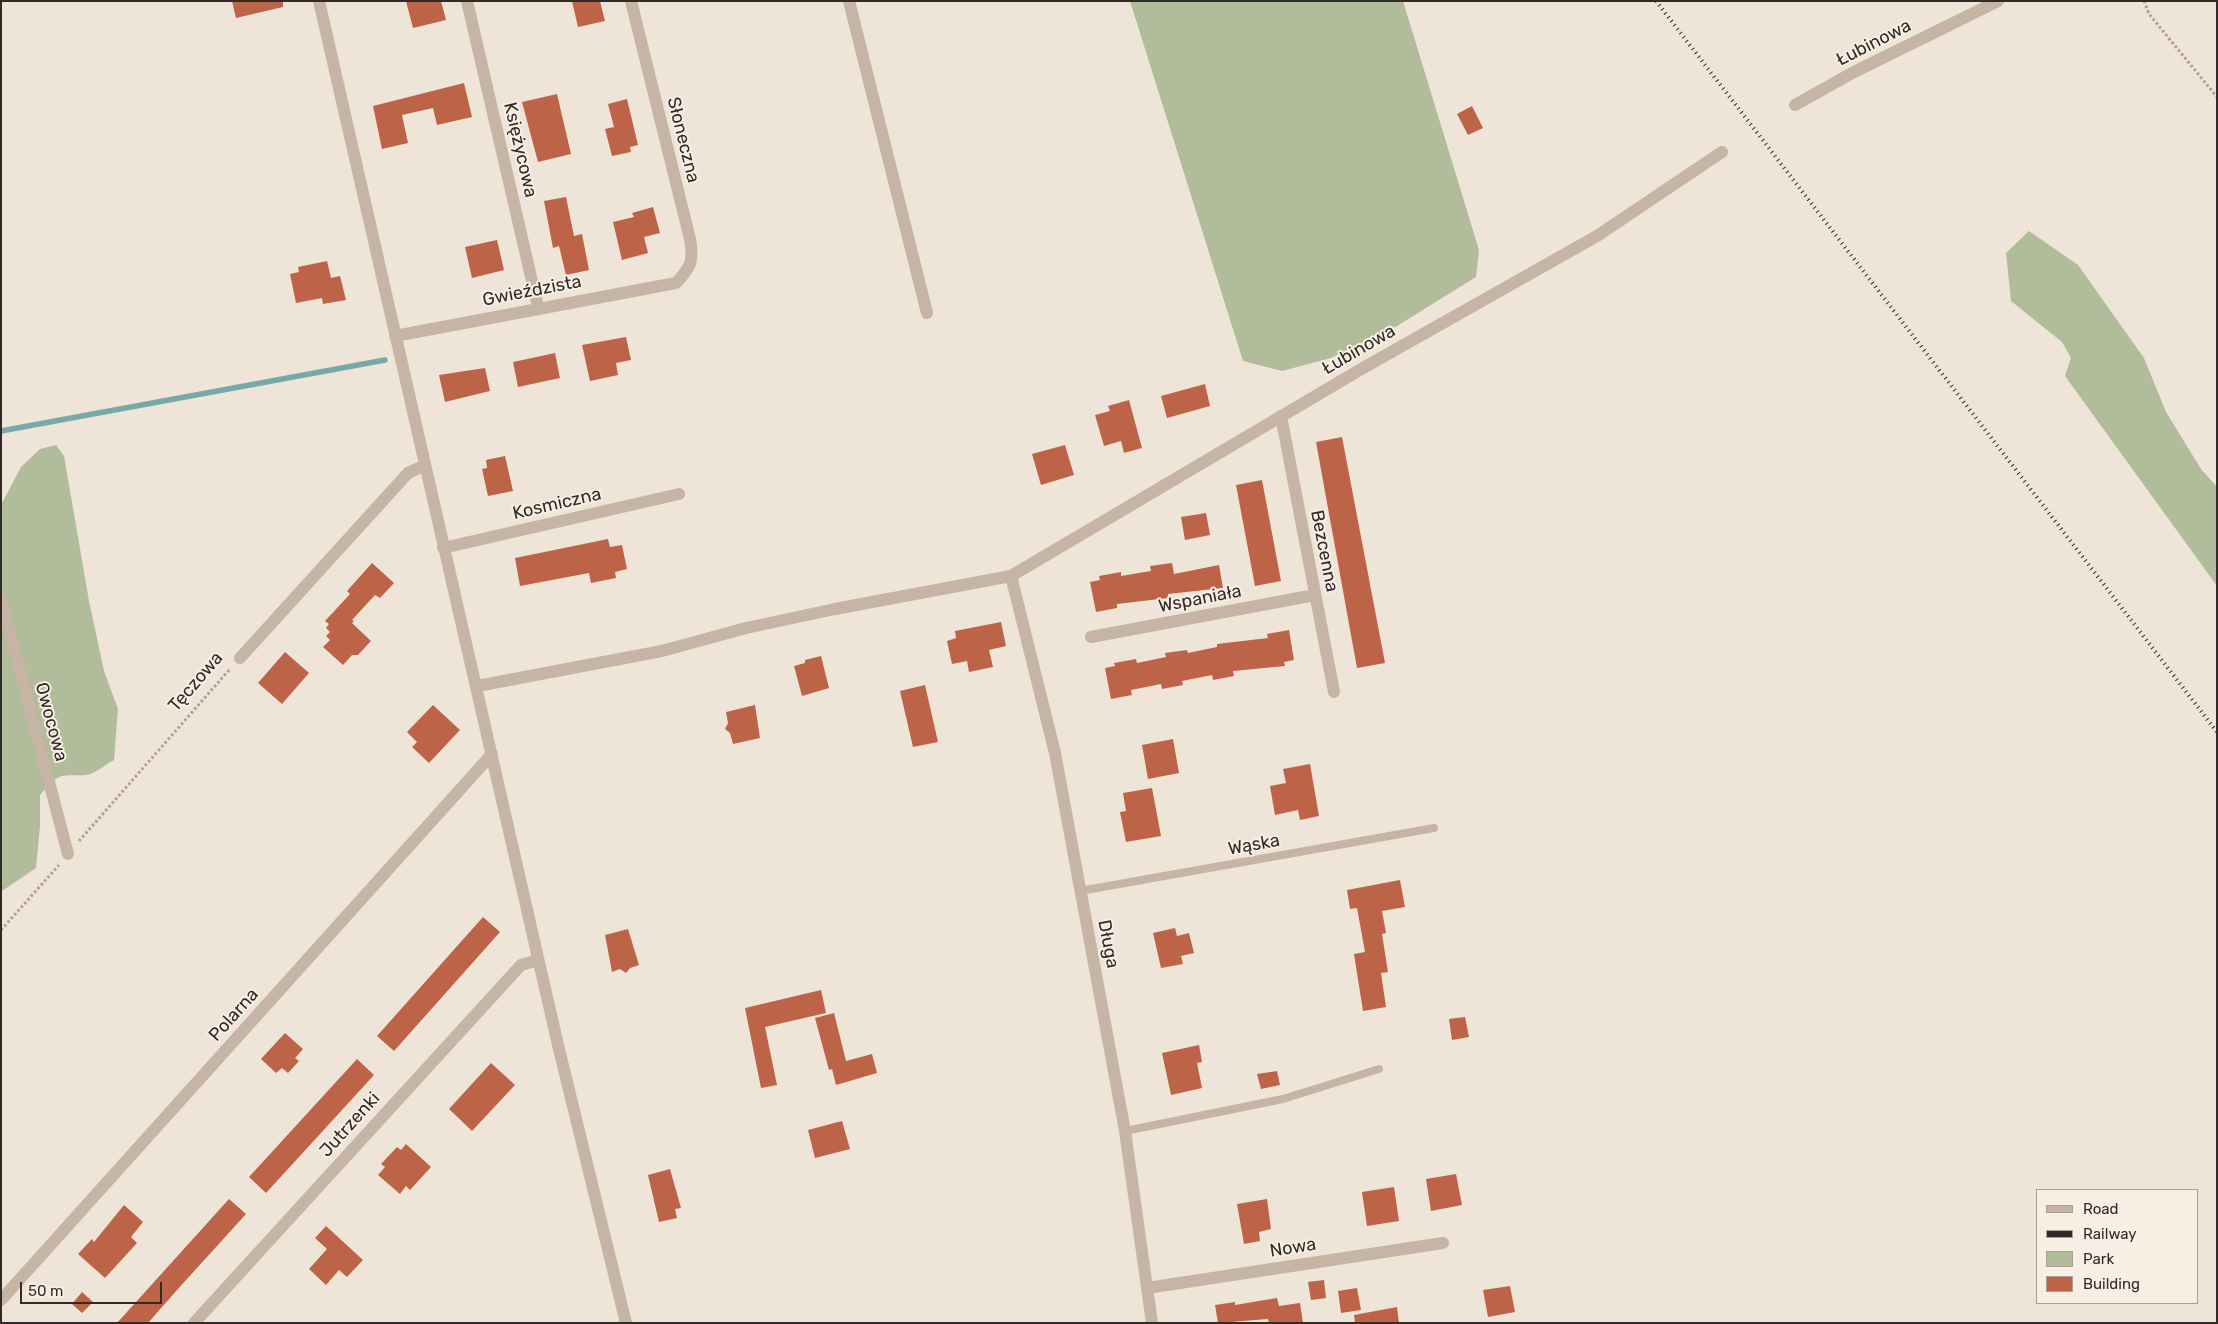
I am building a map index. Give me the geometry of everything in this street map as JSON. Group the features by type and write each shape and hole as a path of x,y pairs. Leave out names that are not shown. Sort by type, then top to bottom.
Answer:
{"street":[{"path":"319,1 443,548 477,686 538,960 626,1323"},
{"name":"Księżycowa","path":"467,1 538,307"},
{"name":"Słoneczna","path":"631,1 693,256 687,272 676,283"},
{"path":"849,1 927,313"},
{"name":"Łubinowa","path":"1795,105 1854,72 1998,1"},
{"name":"Łubinowa","path":"1011,576 1281,416 1597,236 1722,152"},
{"name":"Gwieździsta","path":"395,336 538,307 676,283"},
{"name":"Bezcenna","path":"1281,416 1334,692"},
{"name":"Tęczowa","path":"240,658 408,473 425,465"},
{"name":"Kosmiczna","path":"443,548 679,494"},
{"path":"477,686 662,651 746,628 835,609 1011,576"},
{"name":"Długa","path":"1011,576 1055,753 1125,1131 1152,1323"},
{"name":"Wspaniała","path":"1091,637 1315,595"},
{"name":"Owocowa","path":"1,599 68,854"},
{"name":"Polarna","path":"1,1300 492,754"},
{"name":"Jutrzenki","path":"194,1323 521,964 538,960"},
{"name":"Nowa","path":"1147,1288 1443,1243"}],"lane":[{"name":"Wąska","path":"1080,891 1434,828"},
{"path":"1125,1131 1283,1099 1379,1069"}],"path":[{"path":"2144,1 2149,14 2217,96"},
{"name":"Tęczowa","path":"1,930 240,658"}],"green space":[{"path":"1130,1 1403,1 1479,250 1476,277 1397,326 1331,358 1282,371 1243,361"},
{"path":"2029,231 2078,265 2144,358 2166,412 2201,469 2217,487 2217,586 2065,376 2071,358 2062,342 2011,301 2006,253"},
{"path":"56,445 64,456 89,601 104,671 118,709 114,760 97,771 86,775 60,777 52,782 40,795 40,826 36,868 2,891 1,505 21,467 40,449"}],"building":[{"path":"232,1 283,1 283,7 236,18"},
{"path":"406,1 441,1 446,20 413,28"},
{"path":"572,1 600,1 605,21 578,27"},
{"path":"464,83 472,117 437,125 433,108 402,115 408,143 382,149 373,106"},
{"path":"557,94 571,154 538,162 522,102"},
{"path":"627,99 638,145 630,147 631,152 612,156 605,129 614,127 608,104"},
{"path":"1472,106 1483,128 1468,135 1457,114"},
{"path":"566,197 574,236 582,234 589,270 566,275 559,246 553,248 544,201"},
{"path":"653,207 660,233 644,237 648,253 622,260 613,222 634,217 632,213"},
{"path":"497,240 504,270 472,278 465,247"},
{"path":"327,261 331,278 340,276 346,300 323,304 322,298 296,303 290,274 299,272 298,267"},
{"path":"626,337 631,360 616,363 618,375 590,381 582,345"},
{"path":"555,353 560,378 518,387 513,362"},
{"path":"485,368 490,391 445,402 439,375"},
{"path":"1205,384 1210,406 1167,418 1161,396"},
{"path":"1129,400 1142,448 1124,453 1121,441 1104,446 1095,415 1110,411 1108,406"},
{"path":"1342,437 1385,663 1357,668 1316,442"},
{"path":"1065,445 1074,475 1041,485 1032,454"},
{"path":"505,456 513,491 488,496 482,469 487,468 486,460"},
{"path":"1262,480 1281,581 1255,586 1236,485"},
{"path":"1206,513 1210,535 1185,540 1181,517"},
{"path":"608,539 610,547 622,545 627,569 615,572 616,578 591,583 589,573 520,586 515,558"},
{"path":"372,563 394,583 380,598 375,595 352,620 354,621 352,623 371,641 358,655 352,655 343,665 323,647 330,640 326,636 330,632 326,628 329,624 325,621 350,594 347,591"},
{"path":"1172,563 1174,574 1219,565 1223,588 1168,594 1168,598 1117,604 1117,608 1096,612 1090,582 1100,580 1099,576 1121,572 1121,576 1151,571 1150,566"},
{"path":"1001,622 1006,646 989,650 993,667 969,672 967,661 952,664 947,641 956,638 955,631"},
{"path":"1289,630 1294,660 1284,662 1285,666 1233,671 1234,676 1213,680 1212,675 1182,681 1183,685 1162,689 1161,684 1131,690 1132,695 1111,699 1105,668 1115,666 1114,663 1136,659 1137,663 1166,657 1165,653 1187,650 1188,653 1217,647 1217,644 1268,638 1267,634"},
{"path":"285,652 309,673 282,704 258,683"},
{"path":"821,656 829,688 802,696 794,666 805,663 805,660"},
{"path":"925,685 938,742 913,747 900,691"},
{"path":"433,705 460,730 429,763 412,747 417,742 407,732"},
{"path":"755,705 760,738 733,744 730,733 725,729 728,723 726,712"},
{"path":"1173,739 1179,773 1148,779 1142,745"},
{"path":"1310,764 1319,816 1300,820 1298,810 1275,815 1270,786 1286,783 1283,769"},
{"path":"1152,788 1161,836 1126,842 1120,812 1126,811 1123,793"},
{"path":"1400,880 1405,907 1382,911 1386,933 1382,934 1388,972 1381,973 1386,1007 1363,1011 1354,954 1365,952 1357,908 1350,909 1347,890"},
{"path":"483,917 500,932 394,1051 377,1036"},
{"path":"1175,928 1177,936 1189,933 1194,953 1181,956 1183,964 1161,968 1153,933"},
{"path":"628,929 639,965 630,968 626,973 620,969 612,972 605,935"},
{"path":"821,990 826,1013 765,1027 777,1085 761,1088 745,1008"},
{"path":"834,1013 846,1061 872,1054 877,1073 836,1085 832,1069 829,1070 815,1018"},
{"path":"1465,1017 1469,1037 1452,1040 1449,1019"},
{"path":"285,1033 303,1049 295,1058 299,1061 288,1073 282,1068 276,1073 261,1059"},
{"path":"1199,1045 1202,1062 1197,1063 1202,1088 1171,1095 1162,1053"},
{"path":"357,1059 374,1075 266,1193 249,1177"},
{"path":"491,1063 515,1085 472,1131 449,1109"},
{"path":"1277,1071 1280,1085 1261,1089 1257,1074"},
{"path":"842,1121 850,1149 815,1158 808,1130"},
{"path":"406,1144 431,1167 410,1190 406,1186 400,1194 378,1175 385,1167 381,1164 397,1147 401,1150"},
{"path":"670,1169 681,1208 675,1209 677,1218 659,1222 648,1175"},
{"path":"1456,1174 1462,1205 1431,1211 1426,1179"},
{"path":"1394,1187 1399,1221 1367,1226 1362,1192"},
{"path":"229,1199 246,1214 148,1323 117,1323"},
{"path":"1267,1199 1271,1229 1259,1232 1260,1241 1244,1244 1237,1204"},
{"path":"124,1205 143,1222 131,1237 137,1243 105,1278 78,1254 92,1239 94,1242"},
{"path":"326,1226 363,1260 347,1277 339,1270 326,1285 309,1269 327,1249 315,1238"},
{"path":"1324,1280 1326,1298 1311,1300 1308,1282"},
{"path":"1510,1286 1515,1312 1488,1317 1483,1290"},
{"path":"1357,1288 1361,1310 1341,1313 1338,1291"},
{"path":"82,1292 93,1302 82,1313 72,1304"},
{"path":"1277,1298 1279,1306 1300,1303 1303,1323 1269,1323 1268,1319 1218,1323 1215,1305 1235,1302 1235,1305"},
{"path":"1397,1307 1399,1323 1355,1323 1354,1315"}],"waterway":[{"path":"1,431 385,360"}],"railway":[{"path":"1656,1 2217,732"}]}
